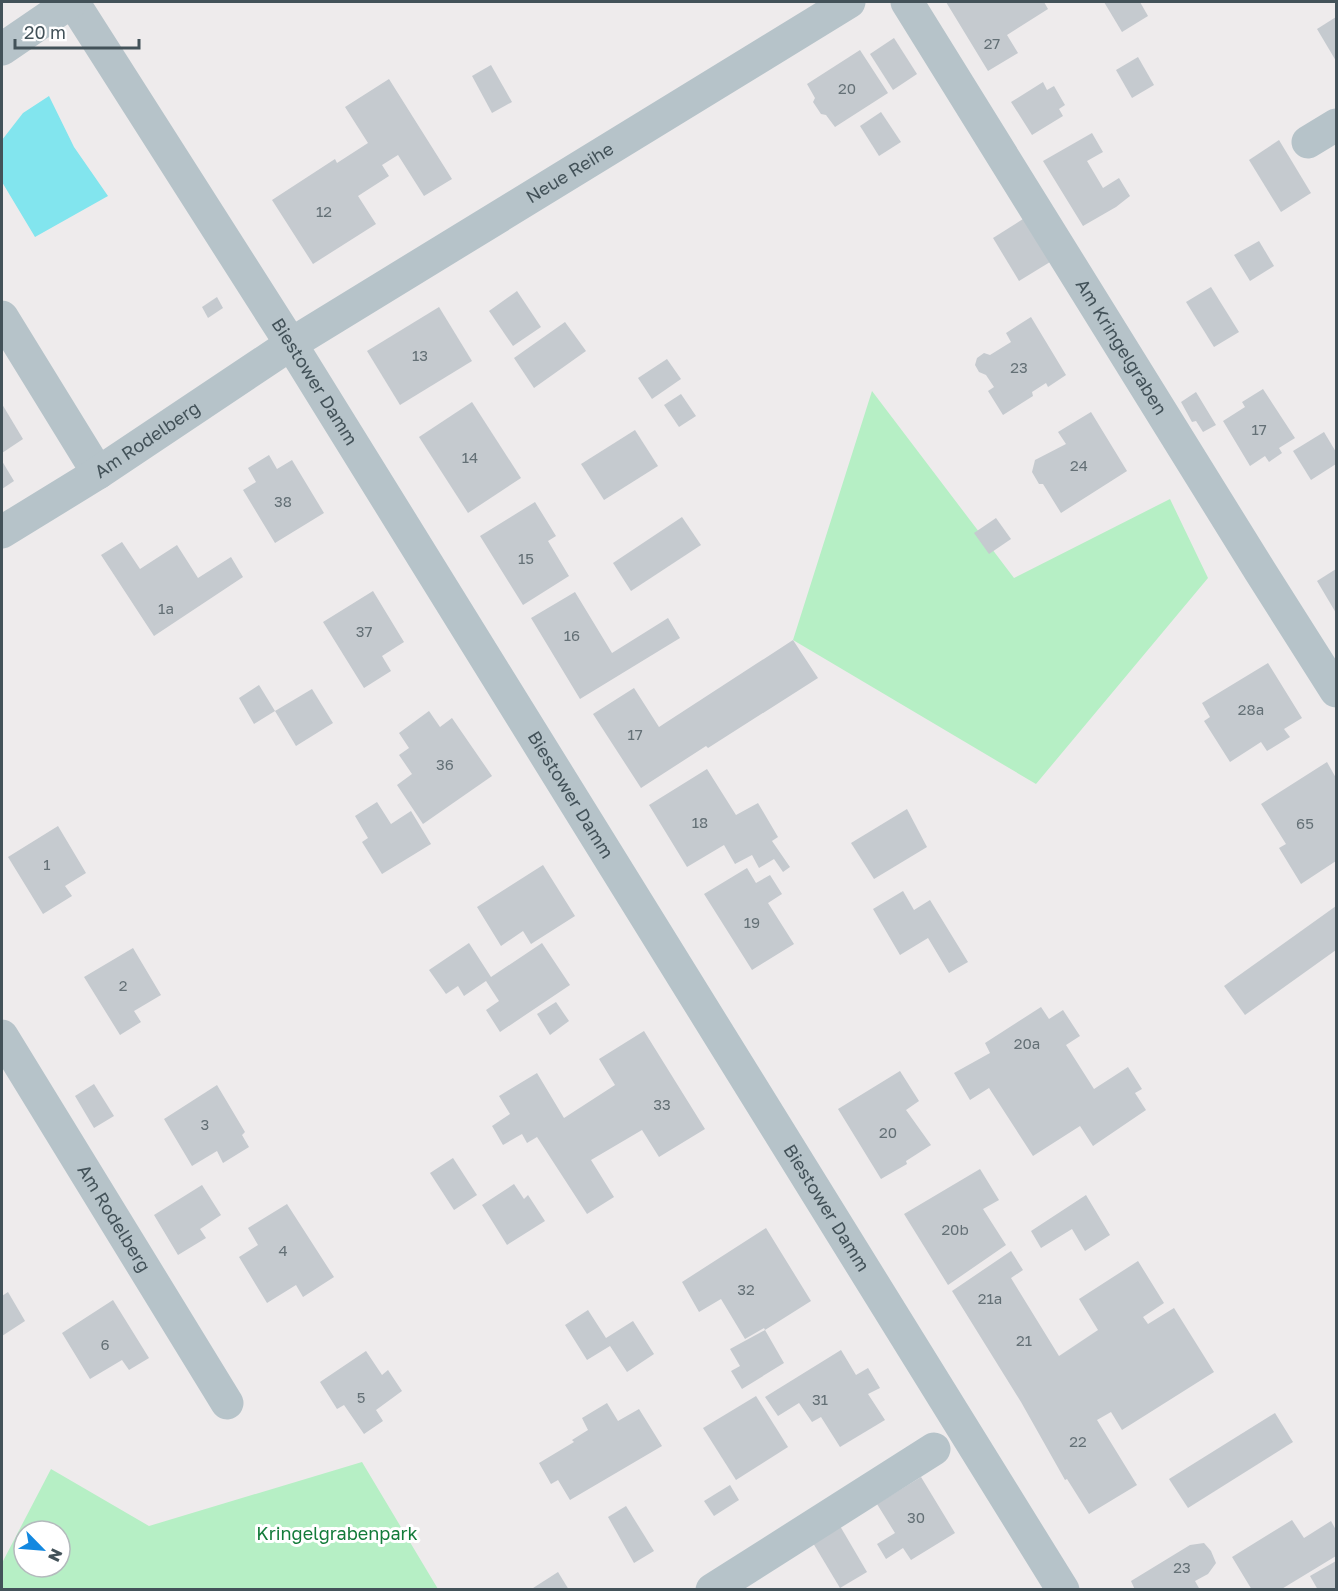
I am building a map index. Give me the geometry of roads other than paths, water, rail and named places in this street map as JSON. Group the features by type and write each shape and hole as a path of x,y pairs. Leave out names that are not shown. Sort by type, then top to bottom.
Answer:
{"street":[{"path":"2,49 72,2"},
{"name":"Biestower Damm","path":"72,2 291,344 1063,1590"},
{"name":"Neue Reihe","path":"291,344 849,2"},
{"name":"Am Kringelgraben","path":"907,2 1336,691"},
{"path":"1308,142 1336,125"},
{"path":"2,317 98,473"},
{"name":"Am Rodelberg","path":"2,532 98,473 291,344"},
{"name":"Am Rodelberg","path":"2,1036 227,1403"},
{"path":"712,1590 934,1449"}],"water":[{"path":"49,96 74,147 108,196 35,237 2,182 2,140 23,113"}],"park label":[{"name":"Kringelgrabenpark","path":"337,1534"}]}
